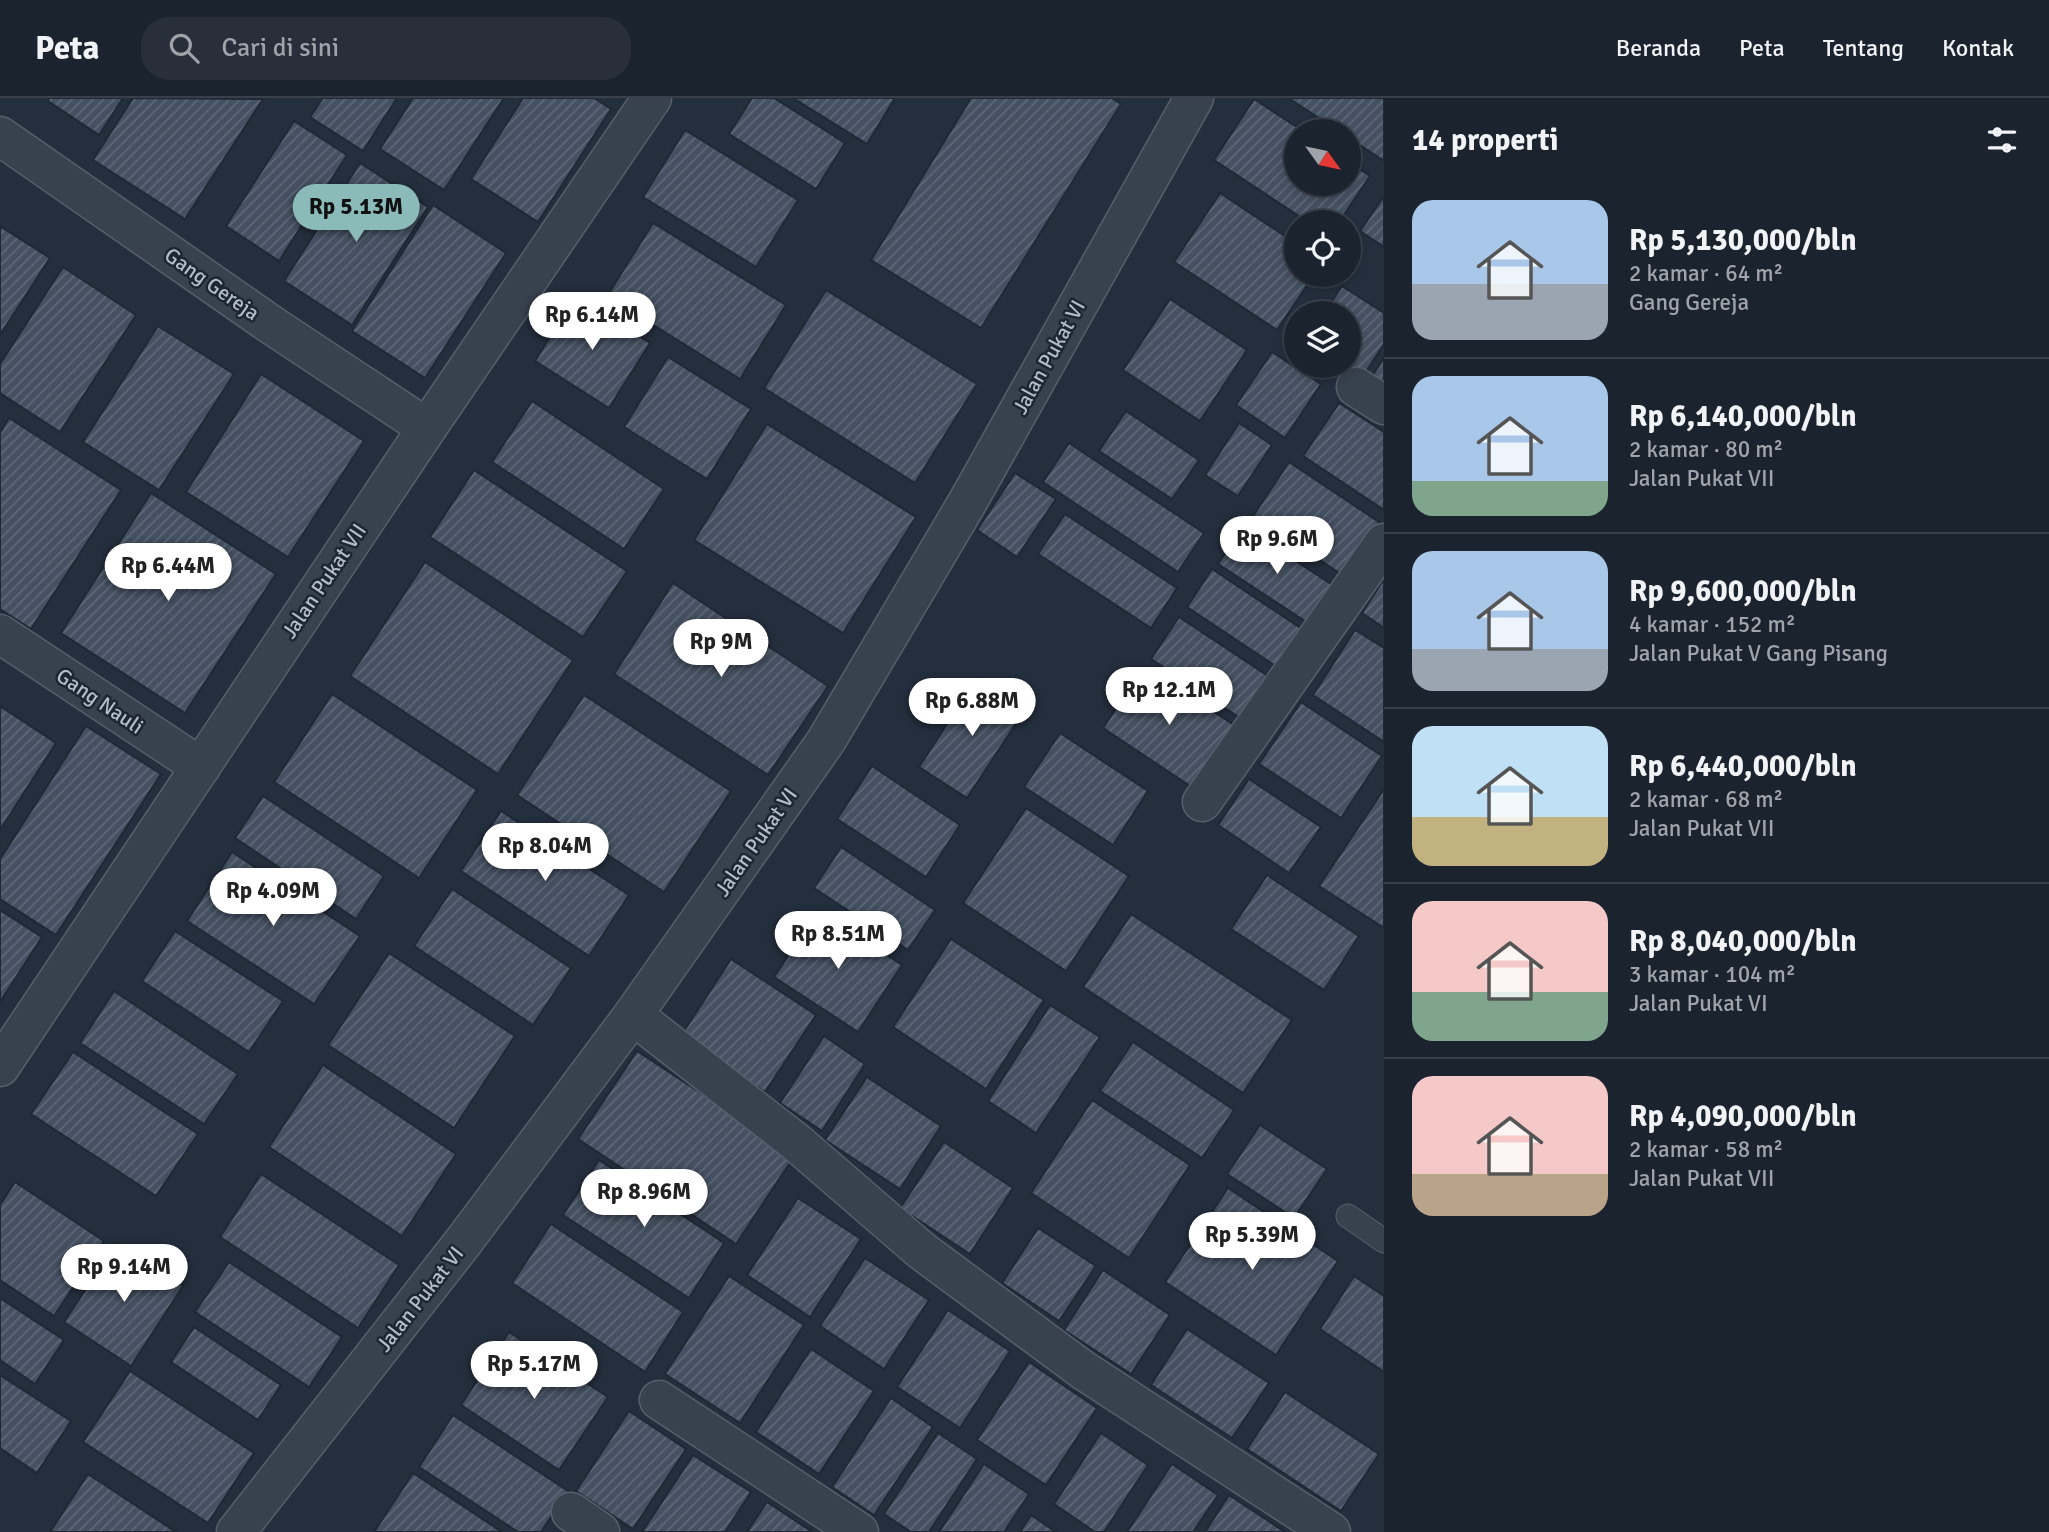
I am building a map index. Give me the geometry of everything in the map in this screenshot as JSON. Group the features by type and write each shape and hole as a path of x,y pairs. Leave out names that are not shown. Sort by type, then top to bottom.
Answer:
{"street":[{"name":"Jalan Pukat VII","path":"0,1067 427,428 652,98"},
{"name":"Jalan Pukat VI","path":"236,1532 464,1241 633,1015 826,741 967,503 1194,98"},
{"name":"Gang Gereja","path":"0,136 273,326 427,428"},
{"path":"1202,802 1384,543"},
{"name":"Gang Nauli","path":"0,634 201,767"},
{"path":"633,1015 797,1143 933,1259 1083,1370 1331,1532"},
{"path":"659,1400 859,1532"}],"lane":[{"path":"1348,1216 1384,1241"}],"building":[{"path":"49,98 123,98 99,135 48,101"},
{"path":"133,98 263,99 185,219 93,160"},
{"path":"323,98 397,98 363,151 310,117"},
{"path":"413,98 504,98 444,190 380,149"},
{"path":"523,98 594,98 611,109 538,222 471,179"},
{"path":"752,98 774,98 845,143 816,189 729,134"},
{"path":"793,98 895,98 867,144"},
{"path":"971,98 1112,98 1121,104 981,328 871,260"},
{"path":"1288,98 1384,98 1384,161 1362,147 1362,119 1320,119"},
{"path":"1254,99 1285,119 1284,196 1357,196 1347,210 1290,210 1214,160"},
{"path":"294,121 347,155 279,261 226,226"},
{"path":"685,130 798,200 756,267 643,197"},
{"path":"360,163 428,207 352,325 284,281"},
{"path":"1362,171 1370,176 1362,188"},
{"path":"1220,193 1284,235 1284,287 1306,287 1297,301 1284,301 1284,320 1277,330 1174,262"},
{"path":"1384,196 1384,247 1361,230"},
{"path":"433,205 506,253 425,378 352,331"},
{"path":"653,223 786,305 740,379 607,296"},
{"path":"0,226 50,258 0,335"},
{"path":"63,267 136,315 60,432 0,393 0,364"},
{"path":"1344,287 1384,313 1384,344 1363,376 1361,301 1332,301"},
{"path":"826,290 977,384 915,483 764,388"},
{"path":"575,297 650,343 609,408 535,361"},
{"path":"1170,299 1247,350 1200,421 1123,370"},
{"path":"158,326 234,374 159,490 83,442"},
{"path":"1272,352 1284,360 1284,378 1312,378 1321,384 1285,438 1236,405"},
{"path":"668,357 751,409 707,479 624,427"},
{"path":"1384,358 1384,395 1367,384"},
{"path":"261,374 364,441 288,557 186,492"},
{"path":"532,401 664,489 624,549 492,462"},
{"path":"1339,403 1384,432 1384,510 1303,456"},
{"path":"1126,411 1199,460 1172,499 1099,451"},
{"path":"9,418 121,490 31,629 0,609 0,433"},
{"path":"1239,423 1272,445 1238,496 1205,475"},
{"path":"767,424 916,517 843,633 694,540"},
{"path":"1069,443 1204,533 1178,572 1043,482"},
{"path":"1289,462 1379,522 1344,576 1253,516"},
{"path":"474,470 627,571 583,637 430,537"},
{"path":"1015,473 1056,499 1017,557 977,530"},
{"path":"151,493 276,574 185,713 61,633"},
{"path":"1065,514 1177,588 1151,628 1038,554"},
{"path":"1243,526 1337,588 1311,625 1218,564"},
{"path":"425,562 573,660 498,774 350,676"},
{"path":"1212,569 1308,633 1283,671 1187,607"},
{"path":"1384,579 1384,628 1362,613"},
{"path":"673,583 828,686 768,775 614,674"},
{"path":"1179,617 1271,678 1243,720 1151,659"},
{"path":"1355,630 1384,648 1384,742 1313,695"},
{"path":"1144,666 1234,725 1193,788 1103,728"},
{"path":"977,678 1025,710 967,798 919,767"},
{"path":"332,694 477,790 419,878 274,782"},
{"path":"584,695 731,791 664,892 517,795"},
{"path":"1301,702 1382,756 1341,818 1259,764"},
{"path":"0,706 56,743 0,830"},
{"path":"86,726 161,774 56,935 0,899 0,859"},
{"path":"1060,733 1148,791 1113,845 1024,787"},
{"path":"872,766 960,825 926,877 837,819"},
{"path":"1249,779 1321,827 1289,873 1218,825"},
{"path":"1384,789 1384,928 1319,886"},
{"path":"263,796 384,876 356,919 235,838"},
{"path":"1026,808 1129,876 1066,971 963,903"},
{"path":"501,811 629,895 589,956 461,871"},
{"path":"841,847 935,910 908,950 814,888"},
{"path":"232,852 360,936 314,1004 187,921"},
{"path":"1267,875 1359,936 1324,990 1231,929"},
{"path":"452,889 571,968 533,1025 414,946"},
{"path":"0,910 42,937 0,1002"},
{"path":"819,910 902,965 858,1032 774,977"},
{"path":"1131,914 1292,1020 1243,1093 1083,987"},
{"path":"175,931 283,1001 249,1052 142,981"},
{"path":"951,939 1044,1000 986,1089 893,1027"},
{"path":"389,953 515,1036 454,1128 328,1045"},
{"path":"731,959 816,1015 765,1092 680,1037"},
{"path":"114,991 238,1074 204,1124 80,1043"},
{"path":"1050,1005 1100,1037 1036,1133 988,1101"},
{"path":"824,1036 865,1064 822,1131 780,1103"},
{"path":"1133,1042 1234,1110 1202,1158 1100,1091"},
{"path":"637,1051 795,1155 736,1244 578,1139"},
{"path":"73,1052 198,1134 156,1196 31,1114"},
{"path":"323,1065 456,1154 402,1236 269,1147"},
{"path":"867,1077 941,1126 900,1189 825,1140"},
{"path":"1092,1100 1190,1165 1129,1258 1031,1193"},
{"path":"1260,1125 1327,1169 1294,1218 1227,1174"},
{"path":"944,1142 1013,1188 970,1254 900,1208"},
{"path":"599,1160 724,1243 689,1298 563,1215"},
{"path":"261,1174 399,1265 358,1328 220,1237"},
{"path":"15,1182 104,1241 54,1316 0,1280 0,1205"},
{"path":"1228,1188 1338,1261 1276,1355 1165,1282"},
{"path":"798,1198 861,1239 810,1317 747,1275"},
{"path":"551,1224 683,1312 645,1372 512,1283"},
{"path":"1038,1228 1096,1266 1059,1321 1002,1283"},
{"path":"117,1242 183,1286 131,1366 64,1322"},
{"path":"865,1258 929,1300 884,1369 820,1326"},
{"path":"229,1262 342,1337 309,1387 195,1312"},
{"path":"1103,1270 1170,1315 1131,1374 1064,1330"},
{"path":"729,1276 804,1325 740,1423 665,1374"},
{"path":"1354,1276 1384,1296 1384,1372 1320,1329"},
{"path":"0,1298 64,1340 35,1384 0,1360"},
{"path":"948,1310 1010,1351 960,1428 897,1387"},
{"path":"194,1327 281,1385 258,1420 171,1362"},
{"path":"1187,1329 1269,1383 1232,1438 1151,1385"},
{"path":"509,1332 608,1397 559,1470 461,1405"},
{"path":"811,1349 874,1391 819,1474 756,1432"},
{"path":"1029,1362 1097,1408 1046,1485 977,1440"},
{"path":"130,1371 254,1453 208,1523 83,1442"},
{"path":"0,1375 71,1421 37,1473 0,1448"},
{"path":"1285,1392 1379,1454 1341,1511 1247,1449"},
{"path":"891,1398 933,1427 874,1515 832,1487"},
{"path":"629,1411 686,1449 633,1529 576,1491"},
{"path":"453,1415 568,1491 541,1532 518,1532 419,1467"},
{"path":"938,1433 977,1459 929,1532 911,1532 884,1514"},
{"path":"1101,1433 1148,1465 1104,1532 1095,1532 1054,1504"},
{"path":"693,1455 751,1492 725,1532 642,1532"},
{"path":"984,1464 1029,1494 1004,1532 939,1532"},
{"path":"1172,1464 1218,1495 1193,1532 1127,1532"},
{"path":"413,1473 502,1532 374,1532"},
{"path":"88,1474 176,1532 50,1532"},
{"path":"1229,1495 1285,1532 1205,1532"},
{"path":"767,1502 811,1531 747,1532"},
{"path":"1031,1515 1056,1532 1020,1532"}]}
